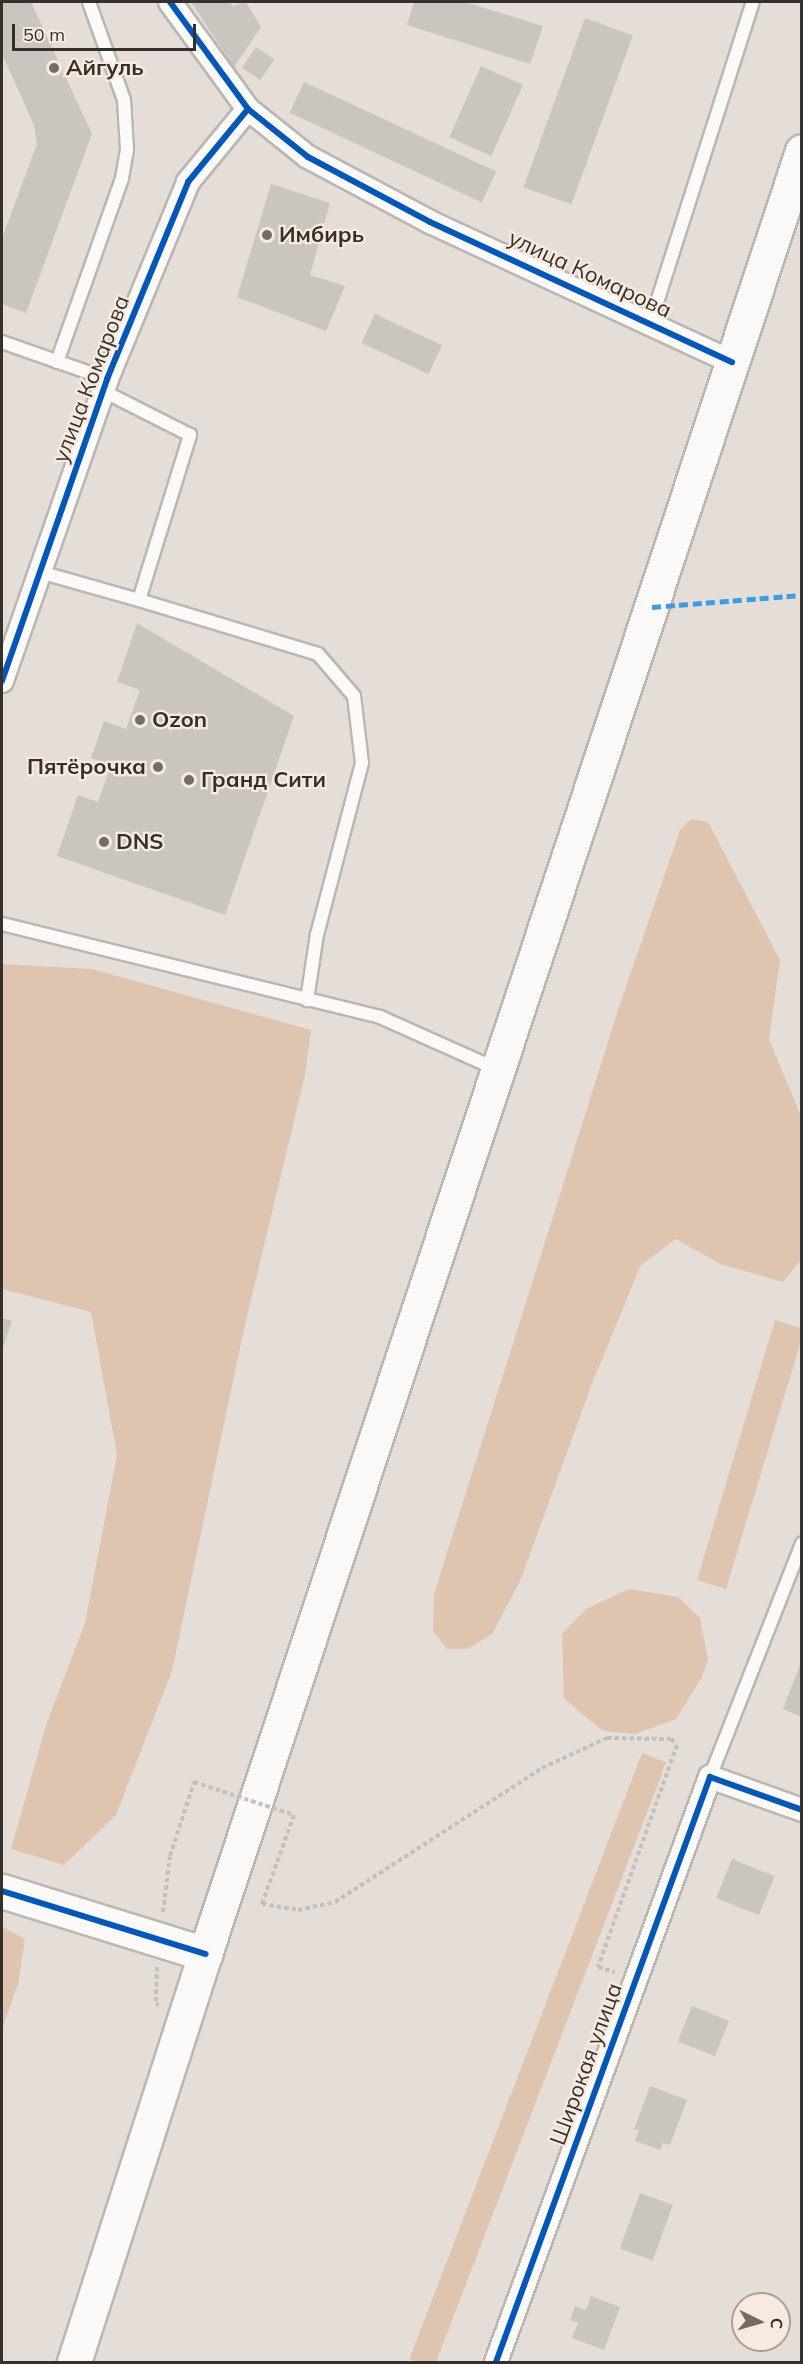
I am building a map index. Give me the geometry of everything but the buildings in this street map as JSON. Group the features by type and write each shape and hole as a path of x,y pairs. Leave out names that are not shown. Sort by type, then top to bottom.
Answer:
{"main road":[{"path":"74,2362 205,1954 500,1071 801,151"},
{"path":"2,1890 205,1954"}],"street":[{"name":"улица Комарова","path":"170,2 248,109 308,157 430,222 651,321 732,362"},
{"name":"улица Комарова","path":"2,681 105,385 188,182 248,109"},
{"path":"710,1777 801,1810"},
{"name":"Широкая улица","path":"496,2362 710,1777"}],"lane":[{"path":"57,362 122,178 128,149 124,99 89,2"},
{"path":"651,321 753,2"},
{"path":"2,342 57,362 105,385 190,435 139,600"},
{"path":"39,572 318,654 354,696 362,763 316,934 308,999"},
{"path":"2,924 380,1017 500,1071"},
{"path":"710,1777 801,1543"}],"path":[{"path":"170,1856 194,1782 294,1815 262,1904 298,1910 335,1902 542,1768 607,1738 671,1739 677,1745 598,1967 636,1980"}],"shaded area":[{"path":"691,819 708,822 780,960 769,1039 801,1116 801,1260 783,1282 720,1264 676,1239 641,1265 593,1381 521,1579 492,1634 467,1649 447,1649 433,1631 434,1594 619,1007 680,830"},
{"path":"2,964 92,969 311,1030 305,1075 244,1329 172,1671 116,1815 64,1865 11,1849 46,1725 85,1623 117,1455 91,1312 2,1289"},
{"path":"775,1320 801,1328 801,1341 726,1589 697,1580"},
{"path":"629,1589 678,1597 700,1618 708,1659 702,1677 676,1719 635,1734 603,1731 564,1699 562,1634 586,1609"},
{"path":"642,1753 666,1762 436,2362 418,2362 409,2359"},
{"path":"2,1927 25,1939 18,1984 2,2029"}],"marked path":[{"path":"652,607 802,595"}],"cycle path":[{"path":"170,2 248,109 308,157 430,222 732,362"},
{"path":"2,681 107,379 188,182 248,109"},
{"path":"496,2362 710,1777 802,1810"},
{"path":"2,1891 205,1954"}],"place":[{"name":"Айгуль","path":"54,68"},
{"name":"Имбирь","path":"267,235"},
{"name":"Ozon","path":"140,720"},
{"name":"Пятёрочка","path":"158,767"},
{"name":"Гранд Сити","path":"189,780"},
{"name":"DNS","path":"104,842"}]}
